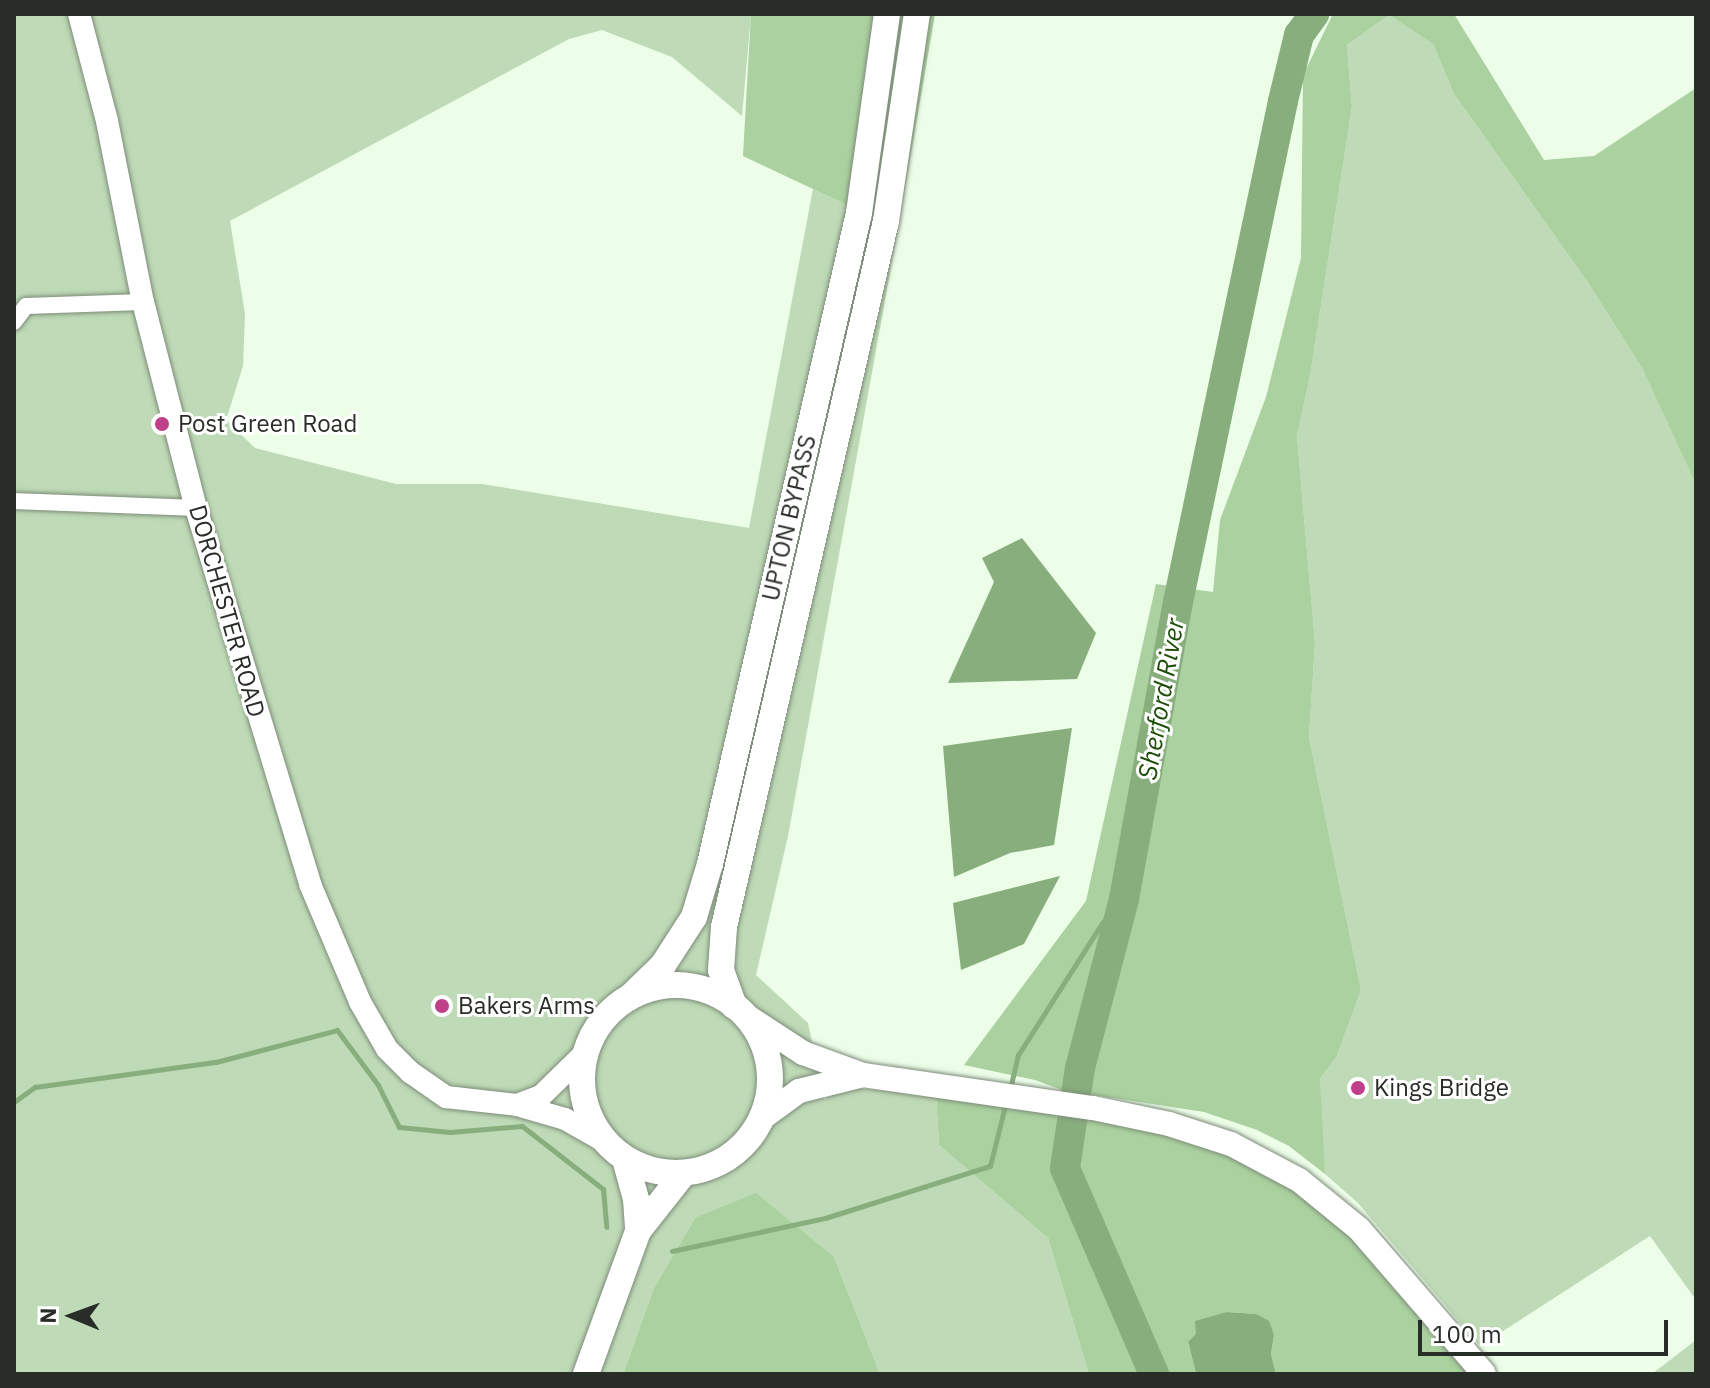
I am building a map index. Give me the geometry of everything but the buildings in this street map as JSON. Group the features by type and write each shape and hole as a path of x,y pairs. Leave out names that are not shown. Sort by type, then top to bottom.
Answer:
{"highway":[{"name":"UPTON BYPASS","path":"630,997 663,965 694,917 710,864 859,213 887,14"},
{"name":"UPTON BYPASS","path":"741,1011 721,970 724,927 886,221 917,14"},
{"path":"683,986 715,994 741,1011 762,1038 768,1058 770,1088 762,1118 748,1139 730,1157 707,1168 683,1174 653,1171 625,1159 604,1141 588,1114 581,1084 585,1053 595,1030 610,1011 630,997 650,988 683,986"},
{"path":"625,1159 636,1199 638,1231"},
{"path":"586,1374 638,1231 683,1174"}],"main road":[{"name":"DORCHESTER ROAD","path":"79,14 107,121 143,302 196,508 310,884 360,1002 387,1049 410,1072 446,1097 517,1105 565,1119 604,1141"},
{"path":"741,1011 803,1053 863,1075 1093,1108 1169,1124 1231,1144 1299,1180 1359,1229 1484,1374"},
{"path":"517,1105 541,1096 585,1053"},
{"path":"762,1118 799,1091 863,1075"}],"street":[{"path":"14,322 26,306 143,302"},
{"path":"14,501 196,508"}],"shaded area":[{"path":"14,14 751,14 742,116 672,57 602,30 569,39 230,221 245,314 243,366 226,420 255,448 396,484 482,484 749,528 813,189 898,229 788,836 756,975 808,1023 824,1100 842,1087 936,1095 939,1145 1048,1238 1089,1374 880,1374 834,1257 695,1218 654,1288 623,1374 14,1374"},
{"path":"751,14 935,14 898,229 743,156"},
{"path":"1333,14 1454,14 1544,160 1594,156 1696,88 1696,485 1642,368 1587,281 1454,94 1433,44 1389,15 1347,45 1352,107 1310,376 1297,436 1315,643 1309,737 1361,990 1337,1056 1320,1079 1325,1174 1289,1146 1257,1130 1204,1112 1062,1090 1035,1080 964,1065 1086,901 1156,584 1213,592 1220,520 1266,397 1301,258 1303,75"},
{"path":"1389,15 1433,44 1454,94 1587,281 1642,368 1696,485 1696,1300 1650,1236 1480,1346 1358,1203 1325,1174 1321,1129 1320,1079 1337,1056 1361,990 1309,737 1315,643 1297,436 1310,376 1352,107 1347,45"},
{"path":"1022,538 1096,633 1077,679 948,683 994,582 982,558"},
{"path":"1072,728 1054,845 1010,853 954,877 943,746"},
{"path":"1060,876 1024,944 961,970 953,903"},
{"path":"936,1095 1138,1125 1202,1143 1289,1184 1339,1222 1471,1374 1276,1374 1271,1354 1274,1335 1256,1314 1227,1312 1188,1343 1196,1374 1089,1374 1048,1238 939,1145"},
{"path":"756,1193 834,1257 880,1374 623,1374 654,1288 695,1218"},
{"path":"1227,1312 1256,1314 1269,1321 1274,1335 1271,1354 1276,1374 1196,1374 1188,1342 1196,1334 1195,1321"},
{"path":"1696,1340 1696,1374 1652,1374"}],"waterway":[{"name":"Sherford River","path":"1310,14 1314,15"},
{"name":"Sherford River","path":"1154,1374 1065,1168 1080,1068 1124,899 1178,602 1283,101 1299,35 1314,14"},
{"path":"1010,1089 1018,1055 1102,923 1124,899"},
{"path":"14,1102 35,1087 216,1062 337,1030 378,1085 399,1127 450,1132 522,1126 603,1189 606,1227"},
{"path":"672,1251 825,1218 990,1166 1006,1102"}],"place":[{"name":"Post Green Road","path":"162,424"},
{"name":"Bakers Arms","path":"442,1006"},
{"name":"Kings Bridge","path":"1358,1088"}]}
